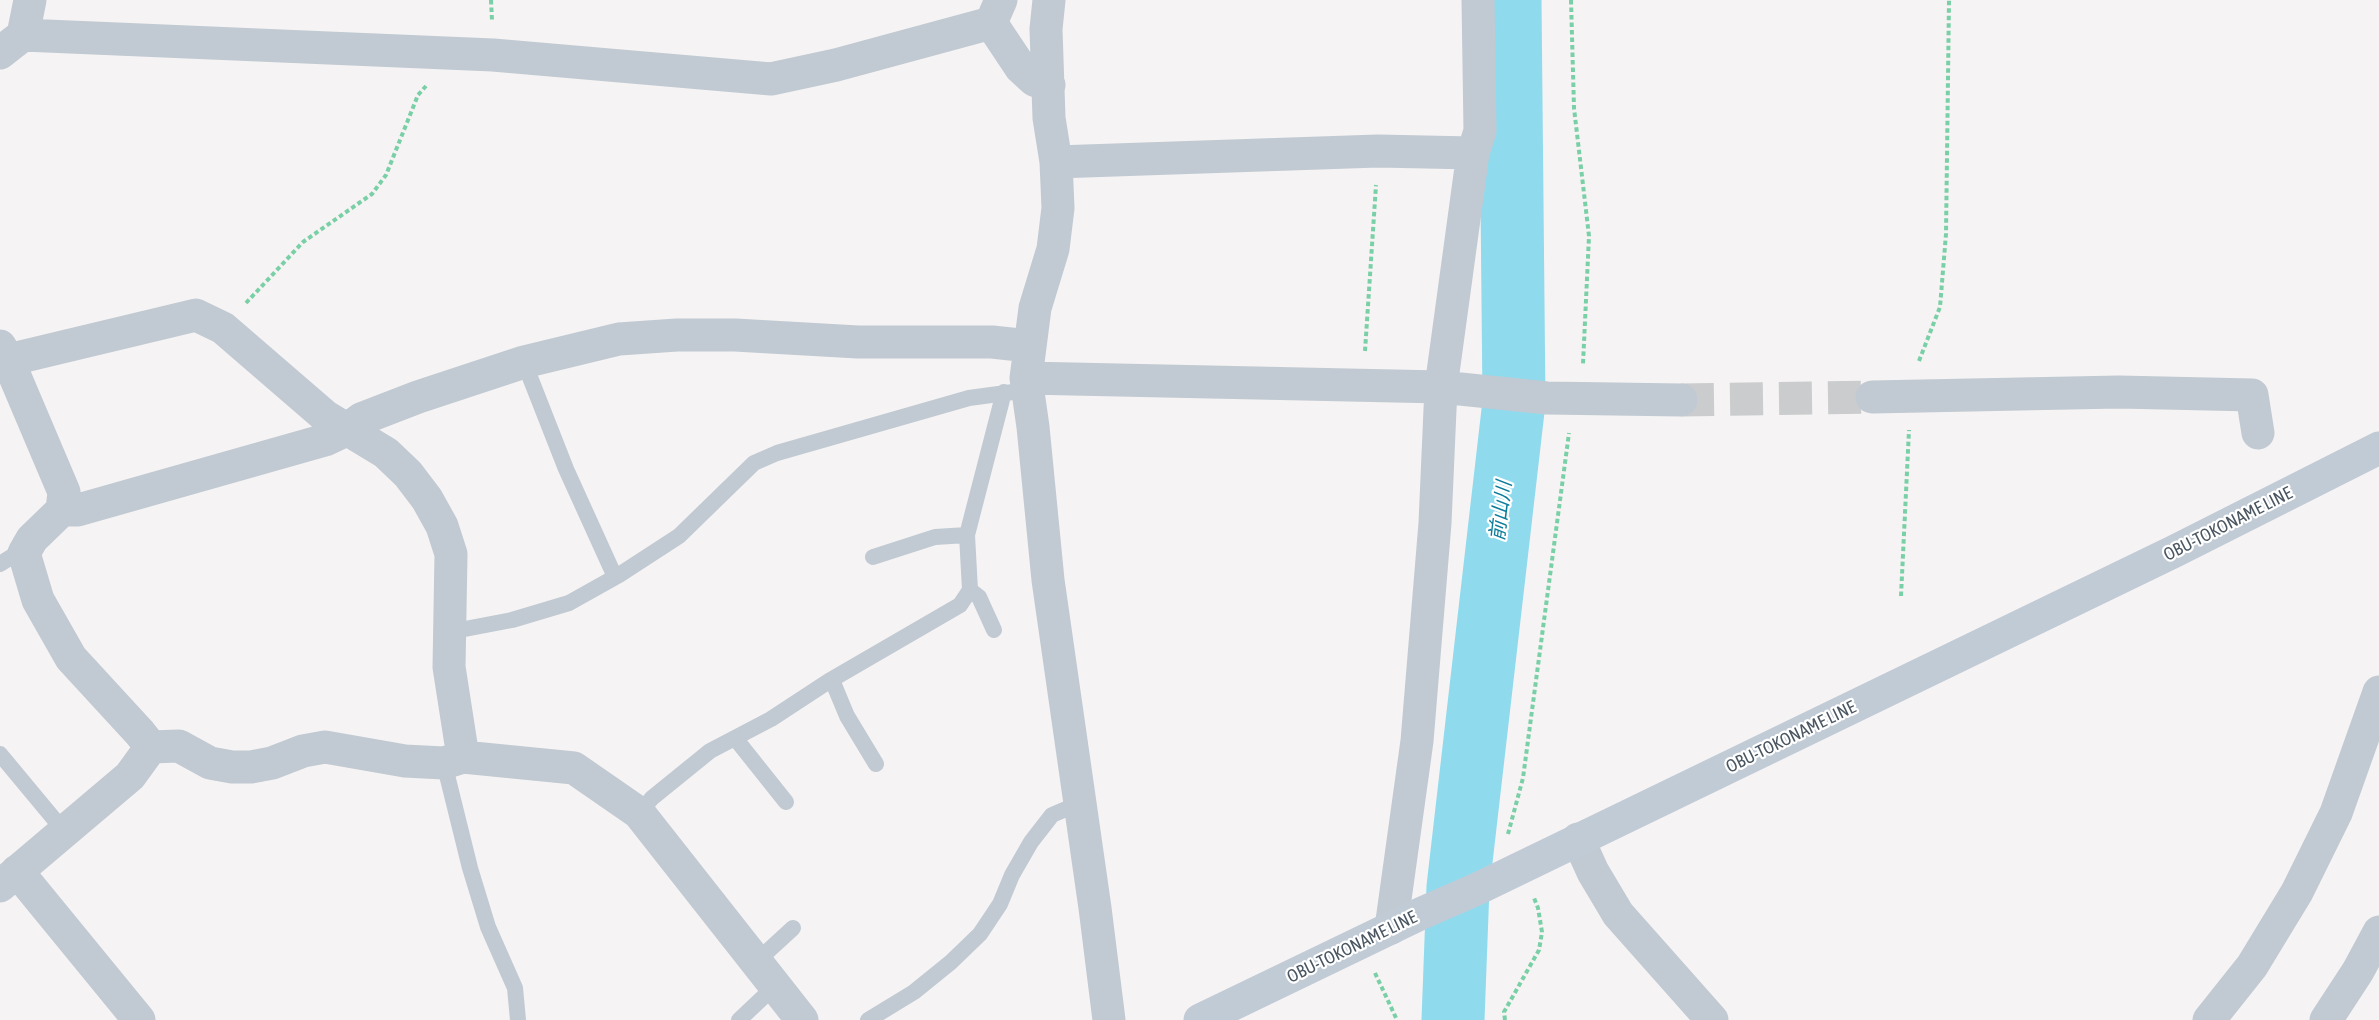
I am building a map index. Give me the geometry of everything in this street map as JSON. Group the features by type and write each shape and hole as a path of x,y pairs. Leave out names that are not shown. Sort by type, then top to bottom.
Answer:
{"main road":[{"name":"OBU-TOKONAME LINE","path":"1200,1020 1360,942 1516,870 2175,551 2379,448"}],"street":[{"path":"30,0 12,44 493,55 771,79 836,65 996,11 1021,68 1034,80 1049,86"},
{"path":"1049,0 1046,29 1049,118 1056,162 1058,208 1053,249 1035,308 1019,386 1109,1020"},
{"path":"1391,928 1417,741 1435,522 1473,153 1480,131 1478,0"},
{"path":"1056,162 1378,151 1473,153"},
{"path":"151,747 71,658 12,559 62,510 64,492 3,355 196,315 222,328 325,416 386,453 408,474 428,499 442,526 451,554 449,667 453,760"},
{"path":"62,510 78,510 325,440 346,430 361,419 418,397 524,362 618,339 677,334 858,342 992,342 1029,346"},
{"path":"1019,386 1363,385 1449,388 1562,398 1681,400"},
{"path":"1872,396 2119,392 2252,395 2258,433"},
{"path":"2209,1020 2252,966 2297,892 2336,813 2379,692"},
{"path":"151,747 179,746 210,763 232,767 272,764 303,751 325,747 405,761 453,760 574,768 639,813 802,1020"},
{"path":"140,1020 8,878 130,776 151,747"},
{"path":"1578,839 1593,872 1618,914 1712,1020"},
{"path":"2326,1020 2368,971 2379,932"}],"lane":[{"path":"524,362 566,470 615,578"},
{"path":"639,813 652,798 711,751 771,719 832,680 960,605 970,590 967,535 1019,386"},
{"path":"449,632 512,620 569,603 615,578 679,536 754,463 777,453 1019,386"},
{"path":"873,557 935,537 967,535"},
{"path":"970,590 979,597 994,630"},
{"path":"832,680 847,716 876,764"},
{"path":"735,738 786,802"},
{"path":"0,754 64,831"},
{"path":"453,760 470,868 488,927 515,988 518,1020"},
{"path":"868,1020 914,992 951,962 980,934 1000,904 1012,875 1030,842 1052,815 1080,803"},
{"path":"740,1020 793,928"}],"path":[{"path":"491,0 493,55"},
{"path":"1505,1020 1504,1012 1539,950 1542,932 1538,908 1516,870 1506,842 1523,778 1569,428 1562,398 1583,377 1589,236 1574,108 1571,0"},
{"path":"1915,370 1940,307 1946,234 1949,0"},
{"path":"222,328 303,242 372,194 386,176 418,95 426,86 435,82"},
{"path":"1363,385 1378,151"},
{"path":"1901,596 1909,426"},
{"path":"1360,942 1397,1020"}],"waterway":[{"name":"前山川","path":"1453,1020 1458,887 1514,402 1510,0"}],"tunnel":[{"path":"1681,400 1872,397"}]}
